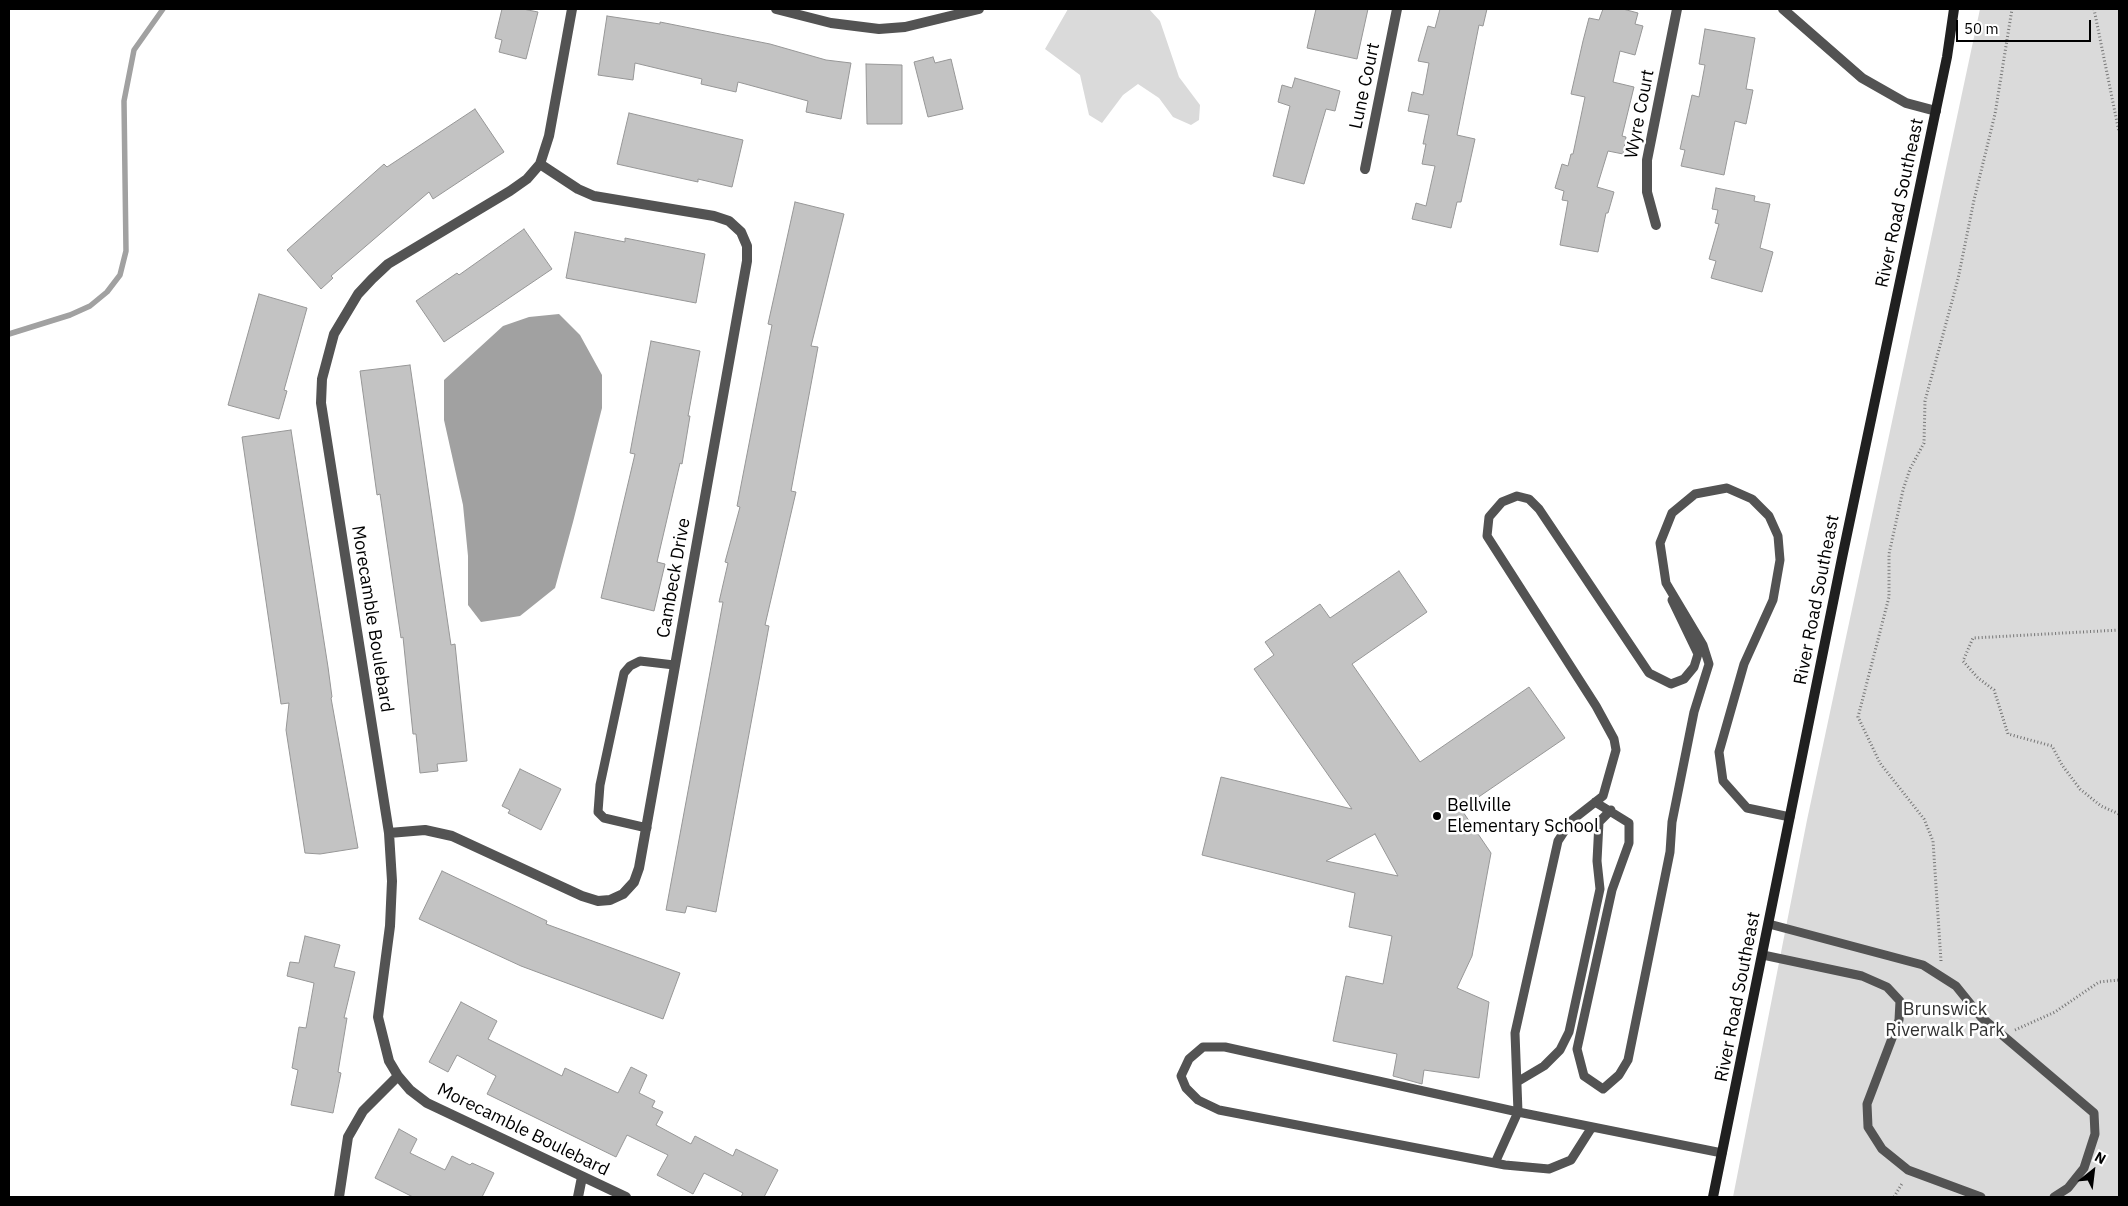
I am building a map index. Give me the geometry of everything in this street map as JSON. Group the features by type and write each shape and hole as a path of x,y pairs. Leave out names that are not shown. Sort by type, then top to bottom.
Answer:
{"main road":[{"name":"River Road Southeast","path":"1713,1197 1936,111 1954,9"}],"street":[{"name":"Morecamble Boulebard","path":"572,9 549,136 540,164 527,179 510,191 383,269 358,294 334,334 322,379 321,403 389,833 392,881 390,926 378,1017 384,1048 398,1076 410,1090 427,1103 626,1197"},
{"path":"776,9 831,23 878,29 905,26 979,9"},
{"name":"Lune Court","path":"1364,169 1397,9"},
{"name":"Wyre Court","path":"1656,225 1647,192 1647,160 1677,9"},
{"path":"1783,9 1862,78 1906,103 1936,111"},
{"name":"Cambeck Drive","path":"389,833 425,830 452,836 582,896 598,901 610,900 623,894 634,882 639,868 747,262 747,246 741,232 729,221 714,216 594,196 578,189 540,164"},
{"path":"339,1197 348,1137 363,1111 398,1076"},
{"path":"578,1197 582,1177"}],"lane":[{"path":"1495,1163 1518,1112 1515,1033 1558,841 1571,821 1603,796 1616,750 1614,739 1596,706 1488,536 1489,517 1502,502 1516,496 1530,499 1539,509 1649,673 1671,684 1684,679 1694,667 1698,654 1677,616 1666,583 1660,543 1672,513 1695,494 1727,488 1752,499 1769,516 1778,536 1780,560 1773,600 1744,664 1719,752 1723,781 1747,808 1790,817"},
{"path":"1596,802 1629,823 1629,843 1612,890 1577,1049 1584,1076 1603,1089 1620,1075 1628,1060 1670,852 1672,822 1694,712 1709,664 1703,645 1666,583"},
{"path":"647,828 604,818 598,812 600,785 624,673 630,666 640,661 674,665"},
{"path":"1517,1082 1544,1066 1560,1050 1570,1032 1600,889 1597,861 1600,822 1611,810"},
{"path":"1769,924 1923,965 1956,986 1981,1017 2094,1114 2095,1134 2084,1168 2068,1188 2054,1197"},
{"path":"1763,955 1862,976 1887,987 1900,1001 1900,1020 1867,1104 1868,1127 1882,1149 1908,1170 1981,1197"},
{"path":"1592,1127 1571,1160 1549,1169 1495,1163 1220,1110 1198,1100 1186,1088 1181,1076 1189,1059 1203,1047 1224,1047 1518,1112 1722,1153"}],"path":[{"path":"1942,977 1932,841 1924,819 1880,763 1858,717 1889,597 1889,554 1903,490 1910,469 1924,443 1925,401 1958,279 1974,200 1995,114 2012,9"},
{"path":"2094,9 2119,132"},
{"path":"2119,630 1973,638 1964,661 1978,678 1994,690 2008,734 2052,746 2062,765 2080,789 2101,806 2119,814"},
{"path":"2003,1036 2055,1012 2100,982 2119,980"},
{"path":"1894,1197 1900,1191 1908,1170"}],"green space":[{"path":"1068,9 1149,9 1160,21 1179,77 1200,105 1199,120 1191,125 1173,117 1159,98 1138,84 1123,95 1102,123 1089,115 1080,75 1045,49"},
{"name":"Brunswick Riverwalk Park","path":"1980,9 2119,9 2119,1197 1733,1197 1807,820"}],"shaded area":[{"path":"559,314 580,335 602,375 602,408 555,588 520,616 481,622 468,605 468,556 463,505 444,420 444,380 503,326 529,317"}],"building":[{"path":"502,9 523,9 538,12 526,59 499,52 502,40 495,38"},
{"path":"1316,9 1368,9 1357,59 1307,48"},
{"path":"1440,9 1487,9 1483,26 1479,25 1457,135 1475,139 1461,202 1457,202 1451,228 1412,219 1416,203 1426,206 1435,166 1422,164 1426,144 1423,144 1429,115 1408,111 1412,92 1423,95 1429,63 1418,61 1428,26 1435,28"},
{"path":"1603,9 1623,9 1638,13 1635,24 1643,26 1635,55 1620,51 1613,82 1634,87 1622,136 1626,137 1623,154 1608,151 1597,187 1614,192 1608,213 1606,213 1598,252 1560,245 1568,201 1562,200 1564,191 1555,188 1562,164 1568,166 1571,154 1573,154 1585,97 1571,94 1589,18 1599,20"},
{"path":"607,16 660,24 660,22 770,44 826,60 851,63 841,119 806,112 808,101 738,82 736,92 701,84 702,79 635,63 633,80 598,75"},
{"path":"1705,29 1755,38 1746,89 1753,90 1746,124 1735,121 1724,175 1681,166 1685,150 1680,149 1692,95 1699,97 1705,65 1699,64"},
{"path":"933,57 935,63 951,59 963,109 928,117 914,62"},
{"path":"866,64 902,65 902,124 867,124"},
{"path":"1295,78 1340,91 1335,111 1326,109 1304,184 1273,176 1290,106 1278,102 1282,85 1292,88"},
{"path":"475,109 504,152 433,199 429,192 331,276 333,278 321,289 287,250 384,164 387,167"},
{"path":"629,113 743,140 732,187 698,179 698,182 617,164"},
{"path":"1716,188 1755,196 1754,201 1770,204 1760,248 1773,252 1762,292 1711,278 1716,261 1709,259 1719,224 1715,223 1718,210 1712,209"},
{"path":"795,202 844,214 811,346 818,347 791,491 796,492 765,625 769,626 716,912 687,906 685,913 666,910 723,602 719,602 728,563 725,562 740,507 737,506 772,325 768,324"},
{"path":"524,229 552,269 444,342 416,301 457,273 459,275"},
{"path":"575,232 625,242 625,238 705,254 696,303 566,278"},
{"path":"259,294 307,308 284,390 287,391 279,419 228,405"},
{"path":"651,341 700,351 688,416 690,416 682,464 680,463 657,562 665,564 654,611 601,598 635,454 630,453"},
{"path":"410,365 451,645 455,644 467,761 437,764 438,771 420,773 416,734 413,734 403,637 401,638 380,494 377,495 360,371"},
{"path":"291,430 328,667 331,698 358,848 320,854 305,853 286,730 289,703 281,704 242,437"},
{"name":"Bellville Elementary School","path":"1399,571 1427,612 1352,664 1420,762 1529,687 1565,738 1461,809 1491,853 1472,956 1457,988 1489,1002 1479,1078 1424,1070 1422,1084 1393,1076 1397,1054 1333,1041 1346,976 1383,984 1392,936 1349,927 1355,893 1202,855 1221,777 1352,809 1254,669 1274,655 1265,642 1320,604 1330,618","holes":["1375,834 1398,876 1326,861"]},
{"path":"520,769 561,789 541,830 508,813 510,810 502,806"},
{"path":"442,871 547,921 546,924 680,973 663,1019 521,966 419,919"},
{"path":"305,936 340,945 334,967 355,972 344,1018 347,1018 338,1072 341,1073 333,1113 291,1105 298,1070 292,1068 299,1027 306,1028 314,983 287,976 290,962 299,963"},
{"path":"461,1002 497,1021 488,1039 562,1076 565,1068 618,1093 631,1067 647,1075 639,1093 655,1101 652,1107 663,1112 656,1125 691,1144 695,1136 733,1156 736,1149 778,1170 764,1197 741,1197 743,1193 704,1173 693,1194 657,1175 668,1155 627,1135 616,1157 487,1094 496,1076 457,1055 448,1072 429,1062"},
{"path":"399,1129 417,1139 410,1153 445,1170 452,1156 470,1165 472,1163 494,1173 482,1197 413,1197 375,1178"}],"waterway":[{"path":"9,334 70,315 90,306 107,292 120,275 126,251 124,101 134,50 163,9"}],"place":[{"name":"Bellville Elementary School","path":"1437,816"}]}
